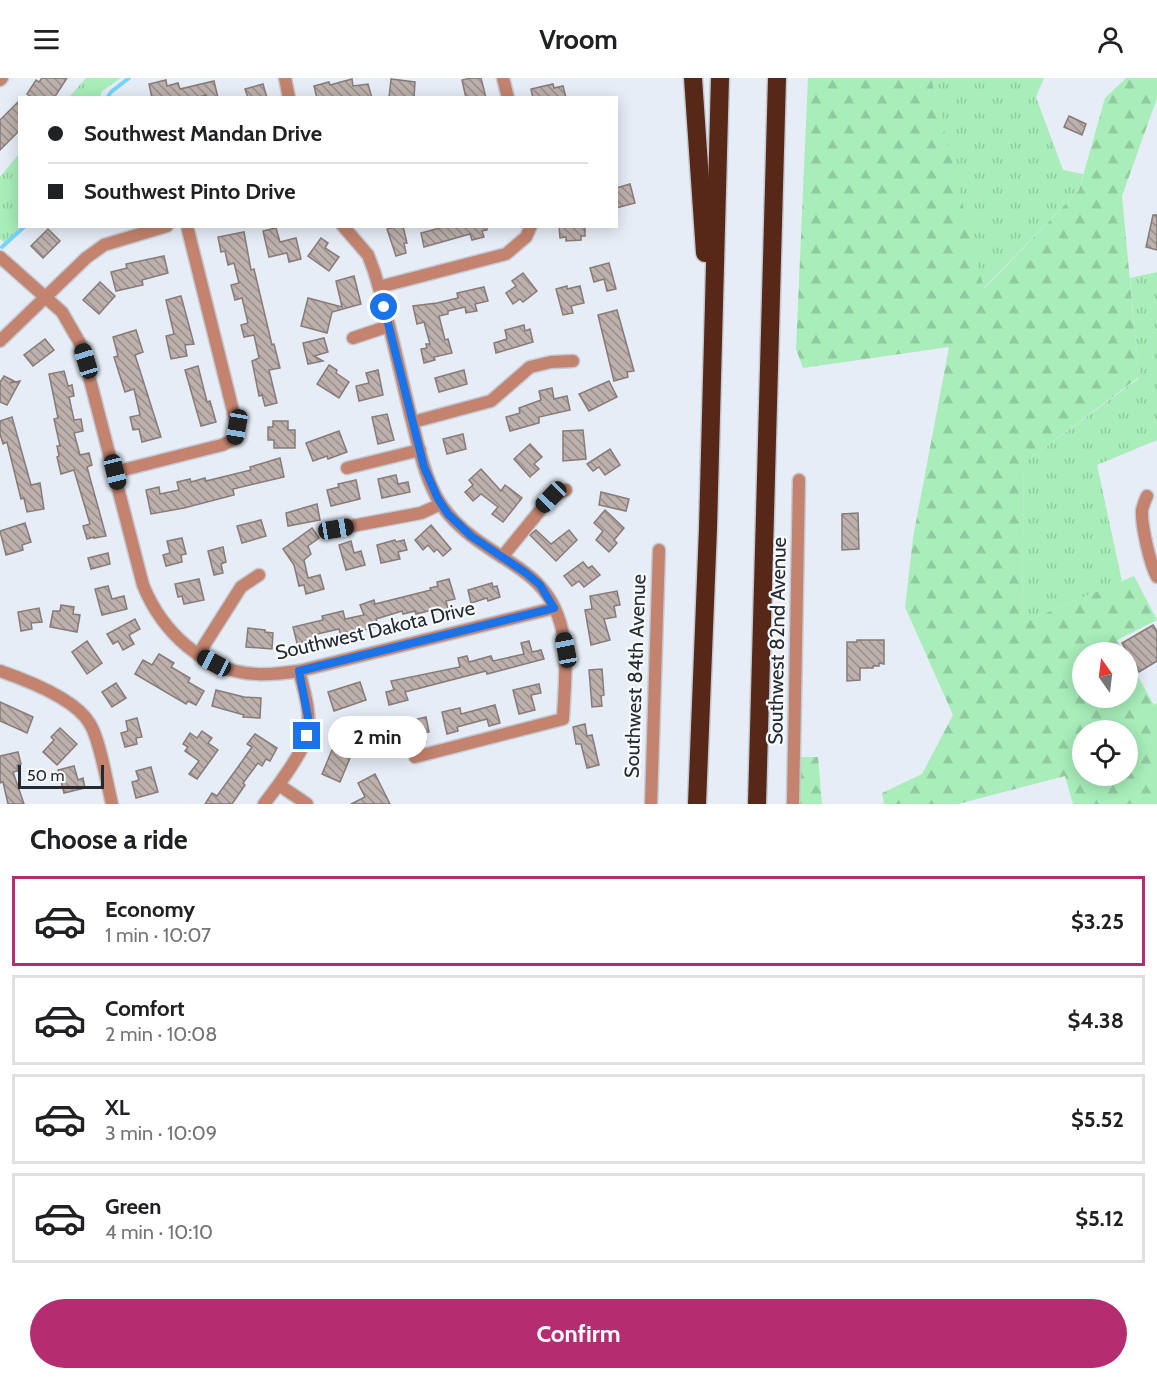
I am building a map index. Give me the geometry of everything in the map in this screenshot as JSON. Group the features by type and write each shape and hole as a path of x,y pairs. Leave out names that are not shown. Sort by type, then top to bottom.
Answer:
{"highway":[{"path":"693,78 711,360"},
{"path":"697,804 708,528 720,78"},
{"path":"757,804 777,78"}],"street":[{"path":"285,78 289,96"},
{"path":"503,78 508,96"},
{"path":"0,341 86,258 104,245 160,228"},
{"path":"115,472 222,445 235,439 237,427 187,228"},
{"path":"345,228 368,255 379,287 429,483 441,504 471,536 540,585 560,621 566,650 563,719 414,757"},
{"path":"379,287 506,254 526,237 530,228"},
{"name":"Southwest Dakota Drive","path":"0,258 62,312 81,345 143,585 150,602 171,632 198,655 235,671 272,674 299,671 554,608"},
{"path":"353,338 389,326"},
{"path":"413,422 491,401 530,367 551,362 573,361"},
{"path":"347,468 420,450"},
{"name":"Southwest 82nd Avenue","path":"793,804 800,480"},
{"path":"502,557 551,497 566,490"},
{"path":"1147,496 1142,510 1150,559 1157,577"},
{"path":"336,529 421,513 441,504"},
{"name":"Southwest 84th Avenue","path":"651,804 659,550"},
{"path":"198,655 241,586 259,575"},
{"path":"0,671 28,680 67,701 84,715 94,731 112,804"},
{"path":"264,804 279,785 307,736 308,717 299,671"},
{"path":"279,785 307,804"}],"green space":[{"path":"86,78 121,78 102,91 100,96 70,96"},
{"path":"808,78 931,78 984,289 1079,190 1105,98 1126,78 1157,78 1157,98 1122,196 1139,377 1024,463 1022,623 1134,576 1157,620 1117,640 1118,642 1072,642 1072,708 1138,708 1138,677 1154,705 1157,703 1157,804 1073,804 1065,776 958,804 884,804 882,793 922,774 953,715 905,607 913,538 949,347 803,368 796,349"},
{"path":"931,78 1044,78 1036,97 1063,170 1083,174 1079,190 983,289"},
{"path":"18,155 18,228 23,228 6,244 0,239 0,177"},
{"path":"1157,272 1157,440 1097,465 1122,581 1022,623 1024,463 1139,378 1130,278"},
{"path":"798,757 818,757 822,804 798,804"}],"building":[{"path":"42,78 67,78 55,96 27,94 36,80 39,82"},
{"path":"481,78 486,96 466,96 462,80"},
{"path":"352,79 353,86 368,84 371,96 316,96 314,86 329,82 330,85"},
{"path":"391,79 415,82 414,96 389,96"},
{"path":"166,80 167,86 178,83 180,89 214,81 218,96 152,96 149,84"},
{"path":"263,84 266,96 247,96 245,89"},
{"path":"553,84 554,88 563,86 566,96 533,96 531,89"},
{"path":"18,102 18,132 0,150 0,120"},
{"path":"1069,116 1086,124 1082,135 1064,127"},
{"path":"630,184 635,203 618,207 618,187"},
{"path":"1153,215 1157,215 1157,250 1146,247"},
{"path":"276,228 280,242 296,238 301,259 289,262 287,253 269,257 263,231"},
{"path":"403,228 407,243 404,243 406,253 396,256 387,229"},
{"path":"440,228 487,228 482,231 484,237 472,240 470,234 424,247 421,233"},
{"path":"559,228 585,228 585,236 581,236 581,240 566,241 566,237 560,238"},
{"path":"48,229 60,241 43,258 31,246"},
{"path":"244,232 251,270 254,269 272,345 274,344 280,368 269,370 277,403 265,406 262,395 259,396 252,361 259,358 254,335 244,337 241,325 248,323 242,298 235,300 231,285 239,283 234,263 228,265 225,251 221,252 218,237"},
{"path":"321,238 328,243 325,248 339,257 329,271 308,256"},
{"path":"164,256 168,273 142,280 143,285 116,291 111,272 127,268 126,264"},
{"path":"609,263 616,289 607,291 604,279 594,282 590,268"},
{"path":"523,273 537,291 523,302 520,299 513,304 506,293 516,286 512,281"},
{"path":"354,276 361,304 332,312 327,333 301,326 308,298 342,307 336,281"},
{"path":"100,282 115,296 99,314 83,300"},
{"path":"567,286 567,289 580,286 584,303 571,306 573,313 563,315 556,289"},
{"path":"484,287 488,301 475,304 477,311 466,313 465,307 439,316 445,340 448,339 452,353 434,357 435,360 424,363 421,349 427,348 426,344 430,344 424,322 417,324 413,306 458,298 457,293"},
{"path":"181,296 194,344 185,345 187,356 171,359 166,336 174,334 166,300"},
{"path":"617,310 634,371 627,372 628,377 614,381 598,315"},
{"path":"524,325 525,331 530,329 533,342 496,353 494,343 507,339 505,330"},
{"path":"136,330 143,352 135,355 161,437 142,442 139,429 133,430 130,417 140,415 134,389 125,392 114,357 118,356 113,337"},
{"path":"324,338 328,352 314,356 323,361 308,364 303,343"},
{"path":"45,339 54,350 33,366 24,355"},
{"path":"329,365 349,382 339,398 317,384"},
{"path":"198,366 207,402 210,401 216,422 201,426 185,370"},
{"path":"378,370 383,395 359,401 356,386 369,383 366,373"},
{"path":"464,370 467,384 439,392 435,378"},
{"path":"64,371 68,386 72,385 74,396 69,397 74,420 81,419 83,431 74,433 80,455 89,453 92,465 87,467 106,536 87,539 83,526 90,524 74,470 61,474 57,457 59,456 57,446 60,446 54,419 58,418 49,374"},
{"path":"4,376 14,381 10,383 20,381 7,405 0,402 0,382"},
{"path":"609,381 617,397 589,411 579,394"},
{"path":"552,388 554,399 567,396 570,410 539,417 539,423 510,431 506,417 520,413 519,408 541,400 539,391"},
{"path":"387,414 394,440 378,444 372,417"},
{"path":"12,417 31,485 40,483 44,509 27,512 24,498 21,499 7,442 3,444 0,434 0,421"},
{"path":"273,421 288,421 288,430 295,430 295,448 274,448 274,440 268,440 268,427 273,427"},
{"path":"583,430 586,459 563,461 563,431"},
{"path":"339,431 347,452 328,459 327,456 313,461 306,443"},
{"path":"463,434 466,449 447,454 443,439"},
{"path":"530,444 542,457 534,464 539,469 530,477 514,459"},
{"path":"610,449 620,465 605,475 599,467 593,471 587,464"},
{"path":"280,458 284,477 233,489 234,495 151,514 146,490 159,487 160,494 179,490 177,482 190,479 191,482 205,478 206,481 251,470 250,467"},
{"path":"481,469 501,491 505,485 522,498 503,522 492,514 498,507 481,494 473,501 465,492 473,485 469,480"},
{"path":"396,475 398,484 408,482 410,492 382,498 378,479"},
{"path":"356,480 360,499 331,506 327,490 339,487 338,484"},
{"path":"601,492 629,499 626,511 599,505"},
{"path":"317,504 320,520 288,526 286,513"},
{"path":"605,510 624,528 614,540 617,543 609,552 596,540 603,531 594,523"},
{"path":"858,513 859,549 842,550 842,514"},
{"path":"261,520 266,536 242,543 237,526"},
{"path":"25,523 31,542 22,545 23,550 6,555 0,531"},
{"path":"431,525 451,549 443,556 437,549 434,552 428,545 423,550 415,540"},
{"path":"312,528 319,538 308,546 311,554 304,560 308,578 320,575 324,589 306,594 304,585 299,586 294,565 283,549"},
{"path":"536,530 551,544 569,530 577,540 556,561 530,535"},
{"path":"182,538 186,554 181,555 182,562 166,566 163,555 170,553 167,541"},
{"path":"395,540 396,542 404,540 407,550 398,552 400,559 381,563 377,545"},
{"path":"351,541 354,553 361,551 365,565 346,570 339,545"},
{"path":"223,547 226,562 221,564 223,573 214,575 208,551"},
{"path":"108,553 110,564 91,569 88,558"},
{"path":"583,562 588,568 592,566 600,575 584,587 579,581 572,586 564,576"},
{"path":"199,579 204,600 184,604 182,596 178,597 175,584"},
{"path":"449,579 455,599 446,601 448,609 437,612 436,609 416,614 415,611 403,614 402,611 376,619 378,626 341,635 339,629 313,635 314,641 297,643 293,627 323,620 322,616 343,611 345,619 364,615 360,605 374,600 375,604 431,590 430,588 438,586 437,582"},
{"path":"492,583 493,587 497,586 500,597 471,603 468,590"},
{"path":"108,586 112,599 124,596 127,609 102,615 95,589"},
{"path":"617,591 620,605 614,606 616,617 604,619 610,640 591,645 585,610 592,609 590,596"},
{"path":"61,605 74,607 73,614 80,615 77,632 50,627 53,611 60,611"},
{"path":"39,608 42,622 31,623 32,629 21,631 18,612"},
{"path":"135,619 140,629 129,635 134,644 123,650 118,641 113,644 107,634"},
{"path":"1153,625 1157,631 1157,661 1139,672 1138,642 1124,642"},
{"path":"248,628 273,633 272,649 246,647"},
{"path":"857,640 884,640 884,664 879,663 879,666 873,666 873,668 860,668 860,680 847,681 847,642 857,642"},
{"path":"87,641 102,663 87,674 72,652"},
{"path":"529,641 532,652 541,650 544,659 405,692 408,700 389,705 386,692 394,690 391,681 460,667 458,658 467,656 469,662 491,656 493,661 524,654 521,643"},
{"path":"159,654 174,663 171,667 190,678 188,682 204,691 196,705 188,701 186,704 135,674 143,660 152,665"},
{"path":"602,669 604,695 601,696 602,706 592,707 589,670"},
{"path":"360,682 366,700 334,711 328,692"},
{"path":"116,683 126,698 112,707 102,692"},
{"path":"539,684 541,693 531,695 535,710 519,714 513,690"},
{"path":"216,690 244,697 261,698 260,718 243,717 244,715 212,706"},
{"path":"0,702 33,717 27,733 0,721"},
{"path":"495,705 500,723 489,726 487,719 457,727 458,731 447,734 442,712 460,708 461,714"},
{"path":"426,717 429,732 424,733 426,742 407,747 402,750 403,754 391,757 386,737 412,731 410,721"},
{"path":"137,718 142,737 136,738 137,744 125,747 121,733 128,731 126,721"},
{"path":"338,722 358,723 357,744 337,744"},
{"path":"585,724 587,736 592,735 599,765 587,768 581,744 576,744 573,727"},
{"path":"60,728 77,744 57,765 43,752 54,740 51,737"},
{"path":"202,731 212,738 208,743 218,750 197,779 189,774 199,761 185,751 188,747 183,744 190,733 197,738"},
{"path":"255,734 277,748 270,761 266,759 262,766 258,763 243,783 245,785 232,804 205,804 212,793 217,796 238,767 252,747 247,744"},
{"path":"332,750 350,758 340,782 322,774"},
{"path":"18,752 21,764 17,765 18,771 13,772 24,804 8,804 3,782 0,783 0,756"},
{"path":"74,766 78,780 83,778 85,788 64,793 58,770"},
{"path":"151,767 158,792 136,798 132,782 139,780 136,771"},
{"path":"375,774 390,804 351,804 365,797 358,783"}],"waterway":[{"path":"108,96 129,78"},
{"path":"2,247 23,228"}],"route":[{"path":"307,736 308,717 299,671 554,608 540,585 471,536 448,514 438,499 429,483 424,467 384,307"}]}
